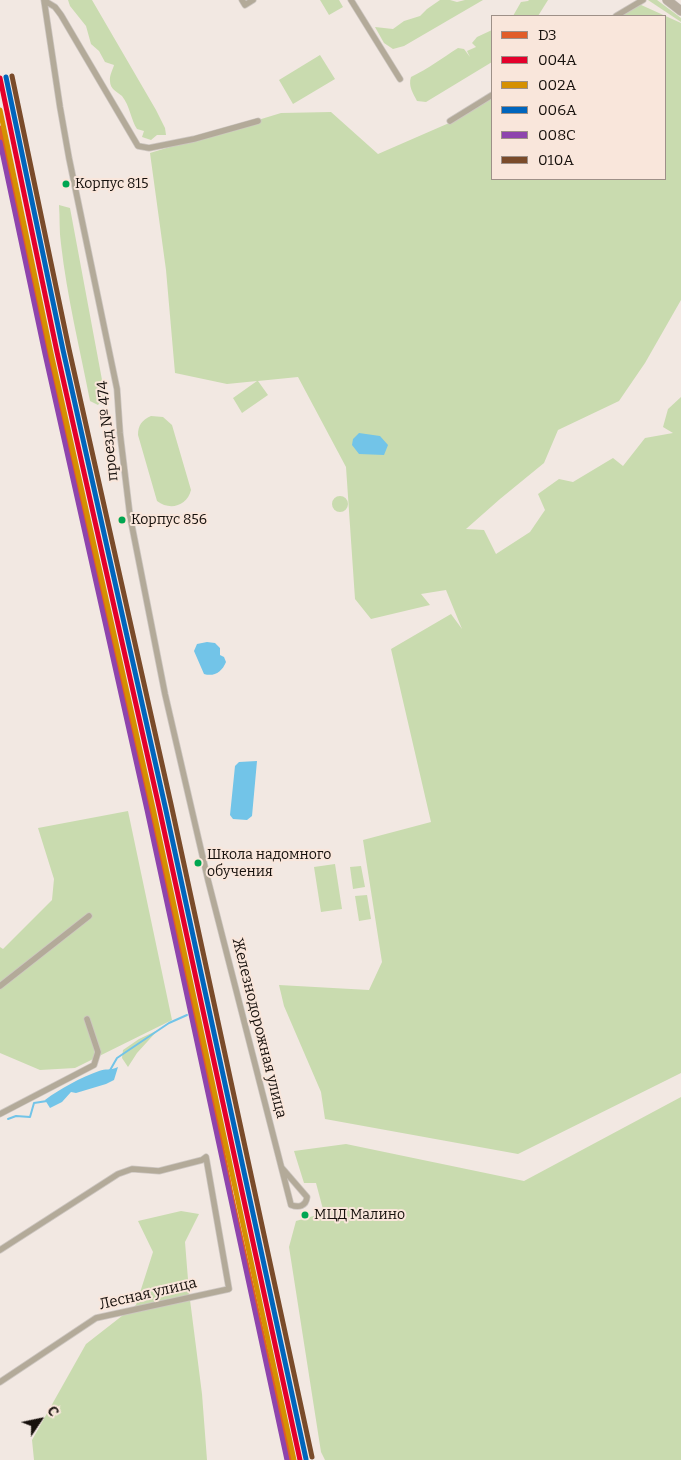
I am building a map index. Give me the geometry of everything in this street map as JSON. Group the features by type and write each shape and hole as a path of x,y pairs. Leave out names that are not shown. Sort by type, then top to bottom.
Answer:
{"main road":[{"path":"667,0 681,11"}],"street":[{"path":"242,0 245,4 253,0"},
{"path":"618,15 643,0"},
{"path":"44,1 55,7 61,15 138,146 149,148 176,143 258,121"},
{"name":"проезд № 474","path":"44,1 69,158 117,389 130,516 165,694 203,858"},
{"path":"351,1 400,79"},
{"path":"450,121 491,96"},
{"name":"Железнодорожная улица","path":"203,858 291,1205 297,1207 303,1205 306,1197 282,1168"},
{"path":"0,986 89,916"},
{"path":"0,1114 94,1065 98,1052 88,1019"},
{"name":"Лесная улица","path":"0,1250 118,1174 132,1169 159,1171 202,1160 206,1157 229,1289 96,1318 0,1382"}],"green space":[{"path":"68,0 92,0 156,110 165,128 166,135 157,135 151,140 142,137 144,131 137,129 125,100 110,84 114,65 105,62 99,51 91,44 86,26 70,6"},
{"path":"320,0 339,0 343,7 329,15"},
{"path":"440,0 457,2 483,0 404,46 393,49 384,43 375,27 393,29 404,21 420,16"},
{"path":"548,0 539,15 514,15 521,2"},
{"path":"648,0 657,0 681,18 681,22"},
{"path":"639,4 663,15 622,15"},
{"path":"666,16 681,23 681,300 645,363 619,401 558,430 544,463 466,529 484,530 496,554 530,532 545,510 538,494 559,479 573,482 613,458 623,466 645,438 673,433 663,427 668,409 681,397 681,1073 518,1154 325,1119 321,1092 284,1006 279,985 369,990 382,962 363,840 431,822 391,649 451,614 462,629 446,590 421,594 430,605 371,619 355,599 346,467 298,377 258,381 268,395 242,413 233,398 257,381 227,384 175,373 166,270 150,153 281,113 331,112 378,154 456,120 491,99 491,180 666,180"},
{"path":"491,30 491,63 426,102 417,101 411,86 411,77 458,48 464,49 470,57 467,51 476,47 472,43 477,37"},
{"path":"320,55 335,79 293,104 279,80"},
{"path":"59,205 70,208 105,396 98,405 90,401 74,323 61,244"},
{"path":"151,416 163,417 172,425 191,490 186,500 177,505 167,506 157,501 138,435 141,423"},
{"path":"340,496 348,504 340,512 332,504"},
{"path":"128,811 172,1020 75,1068 40,1070 0,1053 0,947 3,949 52,900 54,879 38,828"},
{"path":"335,864 342,909 321,912 314,867"},
{"path":"361,866 365,887 353,889 350,867"},
{"path":"367,895 371,919 359,921 355,896"},
{"path":"158,1030 137,1053 128,1067 122,1058 123,1050 139,1039"},
{"path":"681,1097 681,1460 325,1460 321,1452 289,1247 296,1221 324,1213 316,1183 304,1183 294,1151 346,1144 524,1181"},
{"path":"181,1211 199,1214 185,1242 189,1292 202,1394 207,1460 34,1460 32,1440 86,1344 136,1305 153,1252 138,1221"}],"water":[{"path":"359,433 380,436 388,445 384,455 359,454 352,445 353,439"},
{"path":"215,643 220,648 220,655 224,657 226,662 220,671 211,675 204,674 194,651 197,644"},
{"path":"257,761 252,816 247,820 233,819 230,815 235,766 239,762"},
{"path":"118,1067 114,1080 106,1084 76,1093 71,1092 62,1102 50,1108 45,1100 64,1087 85,1077 101,1070"}],"waterway":[{"path":"109,1072 117,1058 169,1023 187,1015"},
{"path":"8,1119 16,1116 30,1117 34,1103 47,1101"}],"transit line":[{"name":"010А","path":"12,76 69,349 171,804 312,1457"},
{"name":"006А","path":"6,77 63,350 165,806 306,1459"},
{"name":"004А","path":"0,78 57,352 159,807 300,1460"},
{"name":"002А","path":"0,110 51,353 153,808 294,1460"},
{"name":"D3","path":"0,128 200,1036 231,1194 290,1460"},
{"name":"008С","path":"0,142 45,354 147,810 287,1460"}],"place":[{"name":"Корпус 815","path":"66,184"},
{"name":"Корпус 856","path":"122,520"},
{"name":"Школа надомного обучения","path":"198,863"},
{"name":"МЦД Малино","path":"305,1215"}]}
